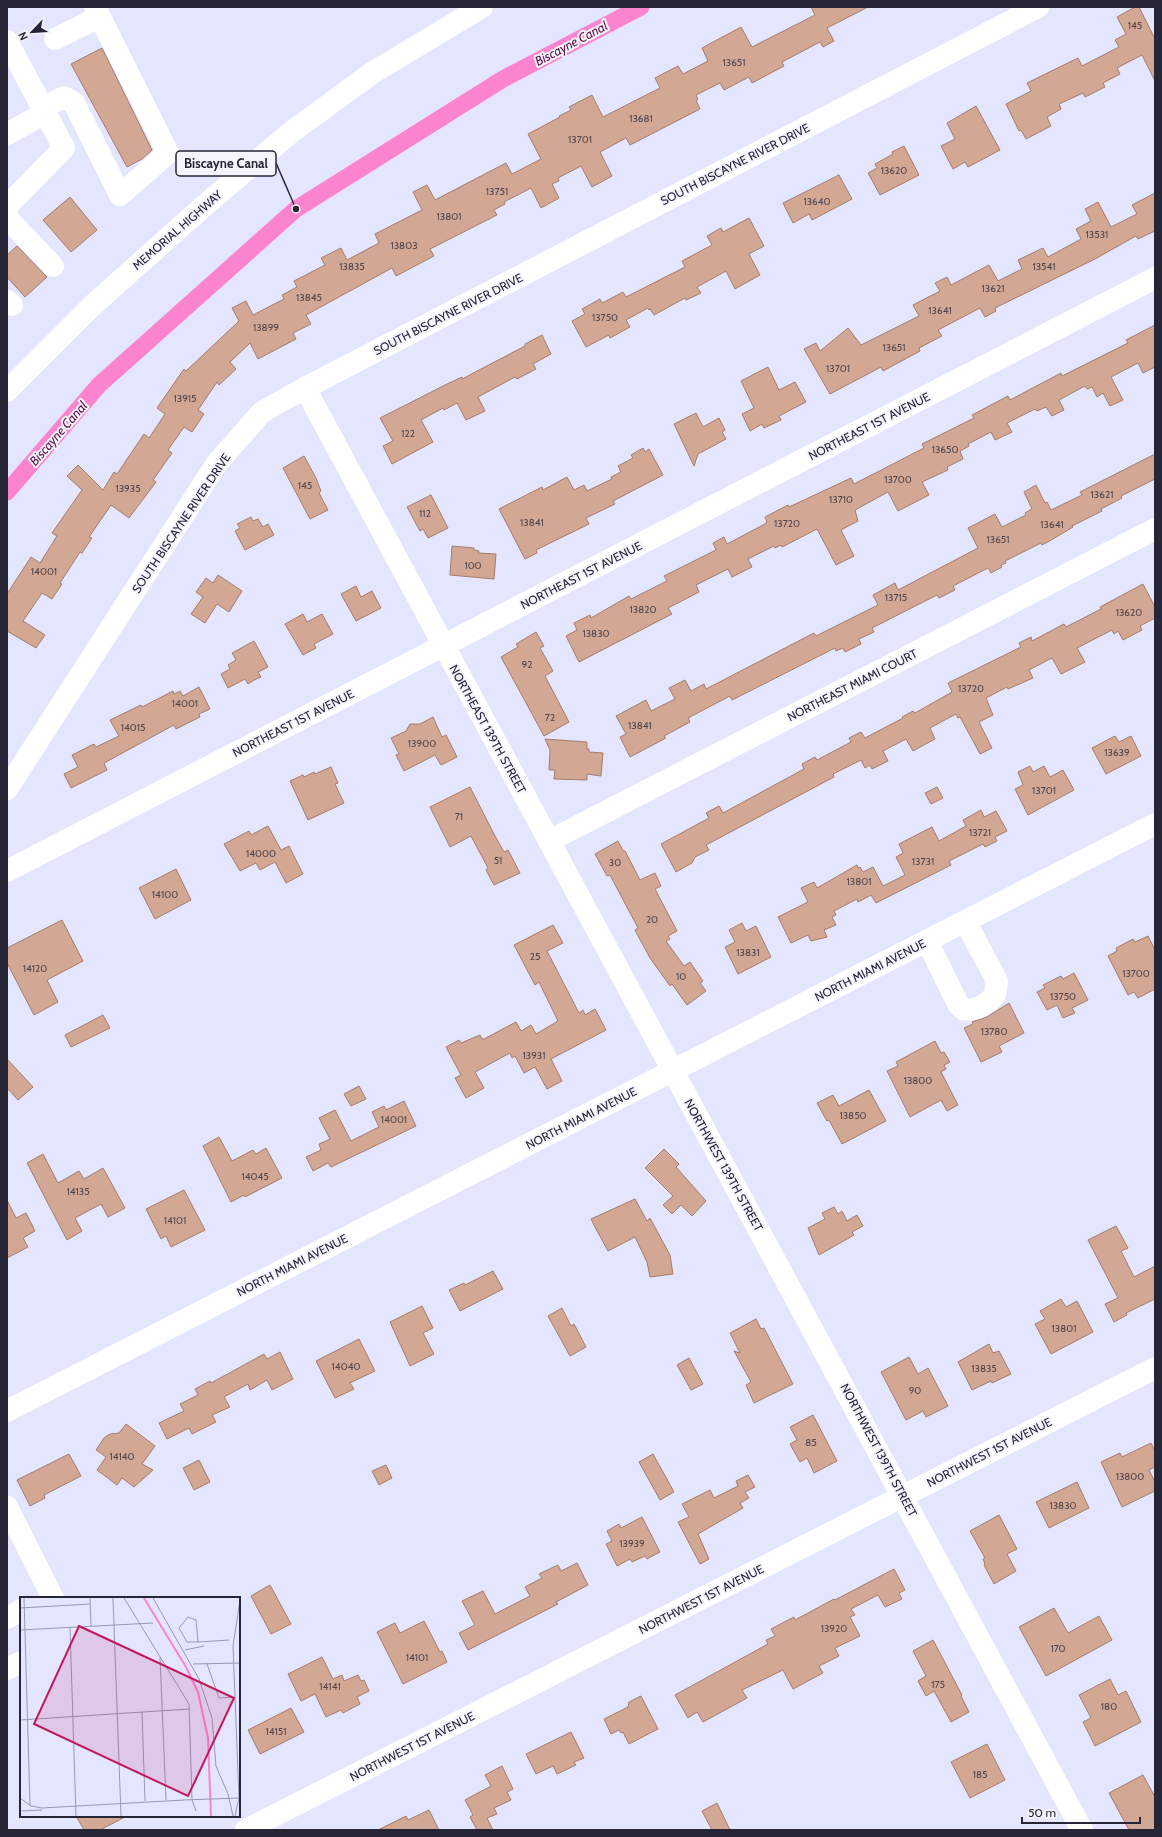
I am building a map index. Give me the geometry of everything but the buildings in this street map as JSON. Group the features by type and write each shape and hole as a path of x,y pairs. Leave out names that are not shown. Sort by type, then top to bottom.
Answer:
{"street":[{"name":"MEMORIAL HIGHWAY","path":"7,391 93,305 205,205 290,133 372,73 482,7"},
{"name":"SOUTH BISCAYNE RIVER DRIVE","path":"7,789 217,463 262,412 305,388 1038,7"},
{"path":"7,134 64,97 74,103 120,195 168,153 97,12 56,39"},
{"path":"7,41 14,69 44,110 64,148 7,206"},
{"path":"7,218 53,266"},
{"name":"NORTHEAST 1ST AVENUE","path":"7,871 1155,278"},
{"name":"NORTHEAST 139TH STREET","path":"305,388 673,1071"},
{"name":"NORTHEAST MIAMI COURT","path":"549,841 1155,529"},
{"name":"NORTH MIAMI AVENUE","path":"7,1411 1155,824"},
{"path":"927,940 958,1004 963,1009 975,1009 985,1004 995,995 997,982 966,921"},
{"name":"NORTHWEST 139TH STREET","path":"673,1071 904,1496 1082,1830"},
{"name":"NORTHWEST 1ST AVENUE","path":"246,1830 1155,1368"},
{"path":"7,1507 49,1596"},
{"path":"7,1618 20,1611"},
{"path":"7,1669 20,1662"}],"waterway":[{"name":"Biscayne Canal","path":"7,492 99,385 296,209 503,79 641,7"}],"place":[{"name":"Biscayne Canal","path":"296,209"}]}
